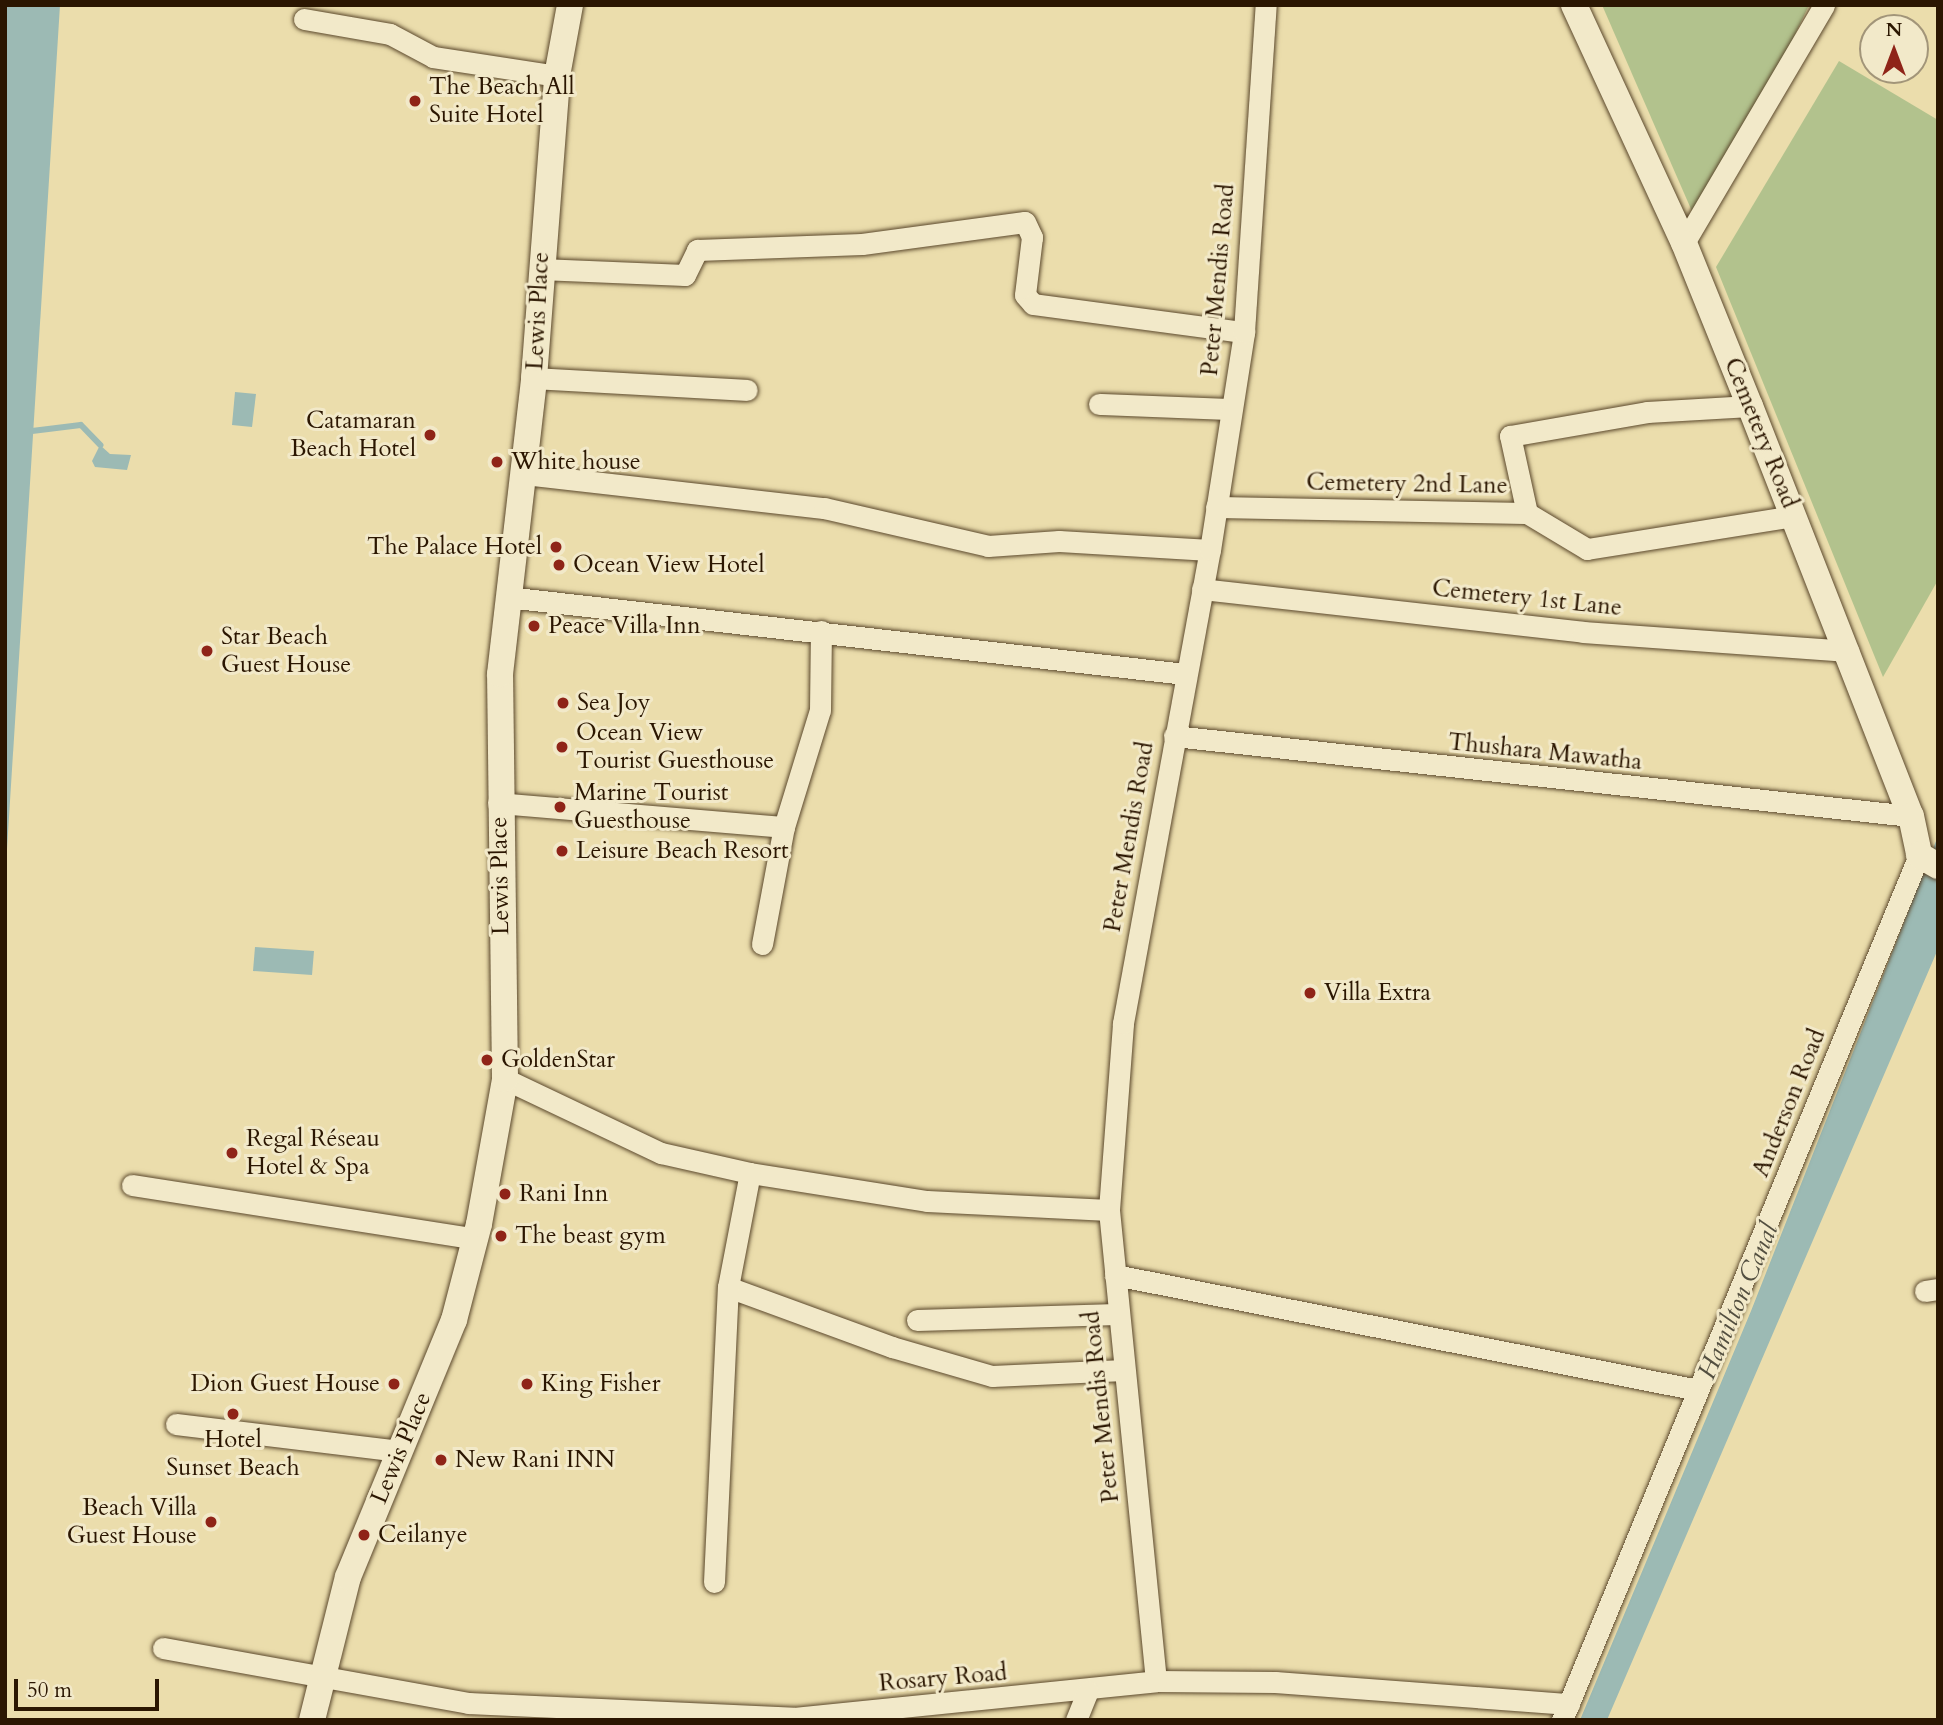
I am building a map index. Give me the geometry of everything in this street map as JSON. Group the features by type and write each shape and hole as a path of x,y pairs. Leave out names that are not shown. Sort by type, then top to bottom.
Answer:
{"street":[{"name":"Lewis Place","path":"312,1720 348,1577 454,1320 476,1238 505,1079 498,803 500,674 534,378 540,269 557,76 570,5"},
{"name":"Peter Mendis Road","path":"1156,1681 1117,1314 1109,1210 1124,1023 1185,674 1210,550 1244,332 1266,5"},
{"name":"Cemetery Road","path":"1574,5 1684,243 1929,861"},
{"path":"1684,243 1824,5"},
{"path":"304,19 390,34 433,57 557,76"},
{"path":"540,269 685,275 697,250 862,244 1025,222 1032,237 1025,295 1033,303 1244,332"},
{"path":"534,378 747,390"},
{"path":"1099,404 1231,409"},
{"path":"1527,513 1510,436 1647,412 1750,405"},
{"path":"524,474 824,508 988,546 1059,541 1210,550"},
{"name":"Cemetery 2nd Lane","path":"1216,507 1527,513 1587,549 1794,516"},
{"name":"Cemetery 1st Lane","path":"1202,589 1583,632 1848,651"},
{"path":"507,597 1185,674"},
{"path":"762,944 784,827 820,710 821,631"},
{"name":"Thushara Mawatha","path":"1174,736 1911,816"},
{"path":"498,803 784,827"},
{"name":"Anderson Road","path":"1566,1712 1698,1390 1929,861"},
{"path":"505,1079 661,1153 750,1173 927,1201 1109,1210"},
{"path":"714,1582 728,1287 750,1173"},
{"path":"132,1185 476,1238"},
{"path":"1115,1275 1698,1390"},
{"path":"728,1287 892,1347 992,1376 1124,1370"},
{"path":"917,1320 1117,1314"},
{"path":"176,1424 399,1451"},
{"name":"Rosary Road","path":"163,1648 468,1703 649,1716 794,1718 1088,1692 1156,1681 1275,1682 1566,1712"},
{"path":"1076,1720 1088,1692"}],"green space":[{"path":"1602,5 1809,5 1701,232"},
{"path":"1839,61 1859,73 1859,84 1878,84 1938,120 1938,580 1883,677 1716,267"}],"water":[{"path":"5,5 60,5 5,881"},
{"path":"235,392 256,394 252,427 232,425"},
{"path":"100,445 110,454 131,455 127,470 95,467 92,461"},
{"path":"1938,836 1938,949 1607,1720 1580,1720 1751,1311"},
{"path":"255,947 314,951 312,975 253,971"}],"waterway":[{"path":"32,431 81,425 100,445"}],"place":[{"name":"The Beach All Suite Hotel","path":"415,101"},
{"name":"Catamaran Beach Hotel","path":"430,435"},
{"name":"White house","path":"497,462"},
{"name":"The Palace Hotel","path":"556,547"},
{"name":"Ocean View Hotel","path":"559,565"},
{"name":"Peace Villa Inn","path":"534,626"},
{"name":"Star Beach Guest House","path":"207,651"},
{"name":"Sea Joy","path":"563,703"},
{"name":"Ocean View Tourist Guesthouse","path":"562,747"},
{"name":"Marine Tourist Guesthouse","path":"560,807"},
{"name":"Leisure Beach Resort","path":"562,851"},
{"name":"Villa Extra","path":"1310,993"},
{"name":"GoldenStar","path":"487,1060"},
{"name":"Regal Réseau Hotel & Spa","path":"232,1153"},
{"name":"Rani Inn","path":"505,1194"},
{"name":"The beast gym","path":"501,1236"},
{"name":"Dion Guest House","path":"394,1384"},
{"name":"King Fisher","path":"527,1384"},
{"name":"Hotel Sunset Beach","path":"233,1414"},
{"name":"New Rani INN","path":"441,1460"},
{"name":"Beach Villa Guest House","path":"211,1522"},
{"name":"Ceilanye","path":"364,1535"}],"water label":[{"name":"Hamilton Canal","path":"1738,1301"}]}
